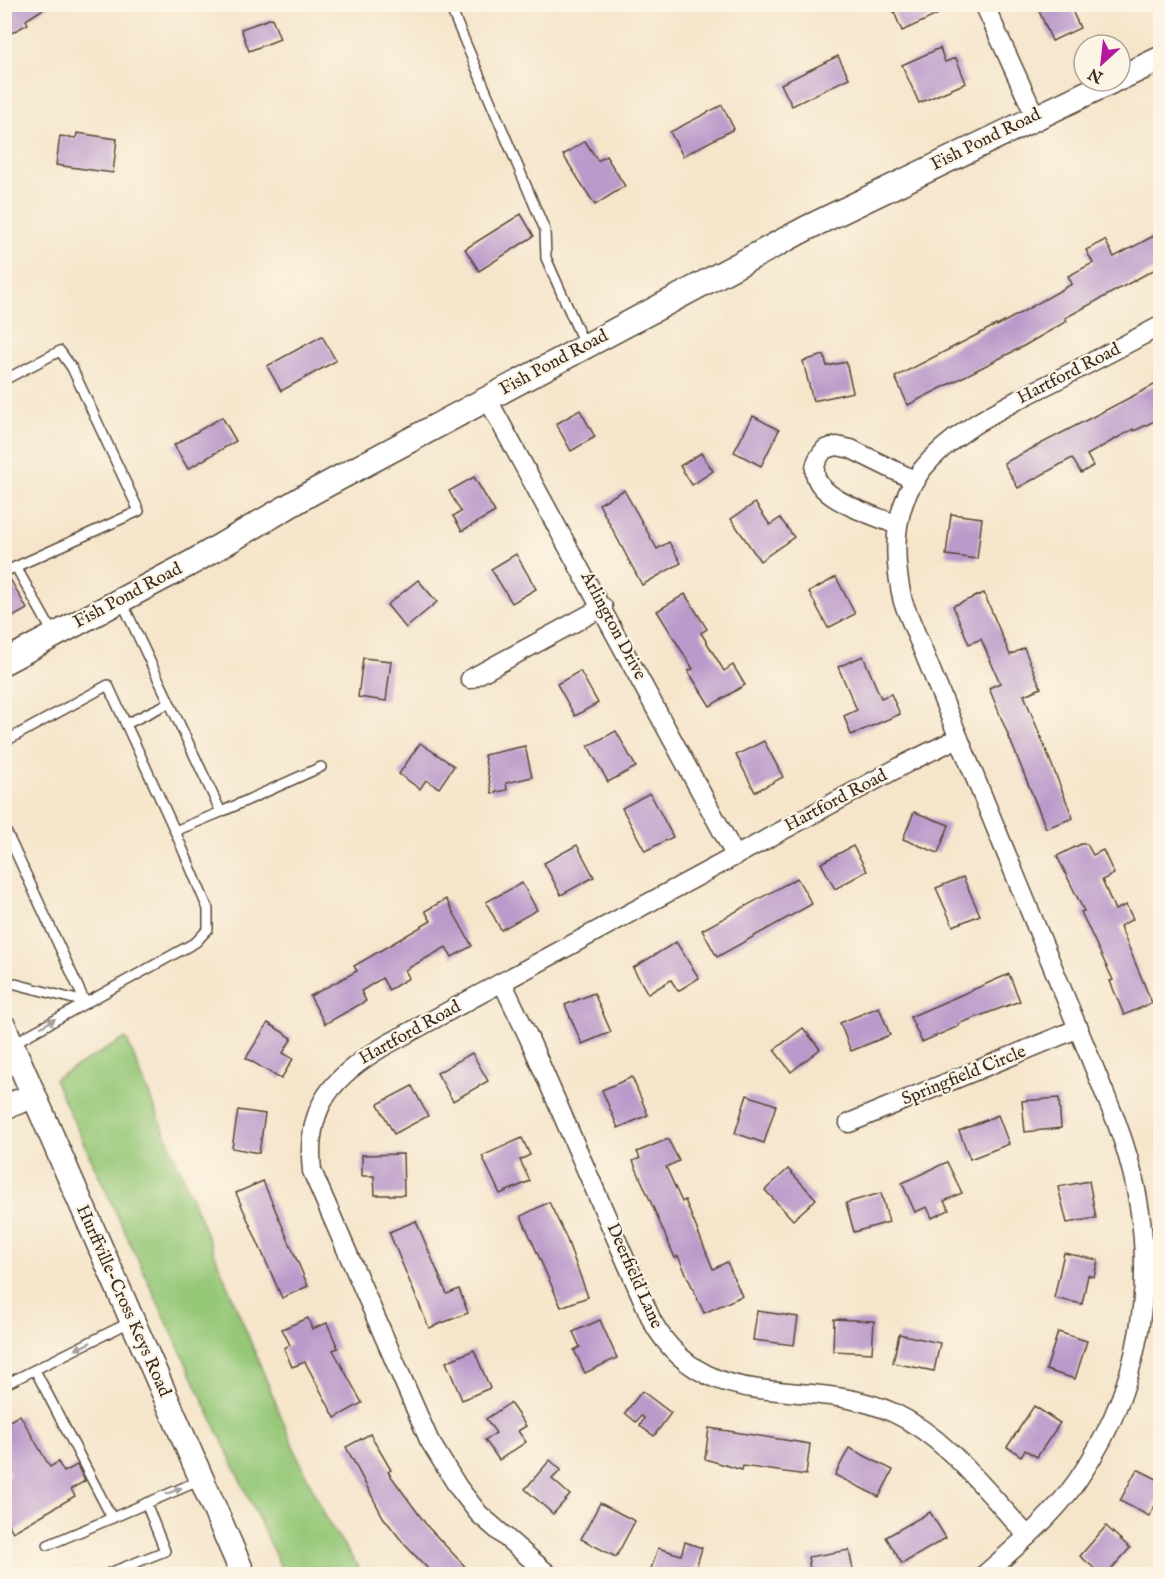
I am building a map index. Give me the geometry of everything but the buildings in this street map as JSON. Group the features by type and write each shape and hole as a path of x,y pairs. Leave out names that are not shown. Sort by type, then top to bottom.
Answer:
{"street":[{"path":"984,4 1035,116"},
{"path":"1132,72 1161,59"},
{"name":"Fish Pond Road","path":"4,662 487,398 824,219 1086,93"},
{"name":"Hartford Road","path":"985,1575 1028,1536 1064,1498 1100,1444 1133,1361 1142,1316 1144,1243 1135,1182 1116,1120 903,602 896,561 897,525 915,481 929,460 962,431 1161,327"},
{"name":"Arlington Drive","path":"487,398 603,607 735,855"},
{"path":"897,525 826,492 817,481 816,461 825,449 844,447 915,481"},
{"path":"470,679 603,607"},
{"name":"Hartford Road","path":"548,1575 479,1514 458,1487 429,1440 343,1240 317,1187 310,1155 320,1107 327,1093 351,1066 914,758 958,738"},
{"name":"Deerfield Lane","path":"502,982 528,1036 652,1321 674,1351 700,1372 735,1386 852,1400 878,1406 901,1416 936,1440 1028,1536"},
{"name":"Springfield Circle","path":"849,1123 1079,1029"},
{"name":"Hurffville-Cross Keys Road","path":"8,1035 243,1575"},
{"path":"4,1107 34,1096"}],"lane":[{"path":"449,4 545,230 546,258 585,346"},
{"path":"4,380 60,351 72,368 139,511 4,572"},
{"path":"16,567 54,635"},
{"path":"121,600 221,812"},
{"path":"4,742 108,685 208,909 208,929 196,942 85,1002 8,1035"},
{"path":"126,724 170,703"},
{"path":"175,831 321,767"},
{"path":"4,827 85,1002"},
{"path":"4,981 85,1002"},
{"path":"4,1385 132,1322"},
{"path":"35,1370 112,1518"},
{"path":"48,1545 201,1479"},
{"path":"107,1575 165,1551 146,1503"}],"green space":[{"path":"126,1038 297,1455 328,1522 363,1574 284,1574 54,1079"}]}
